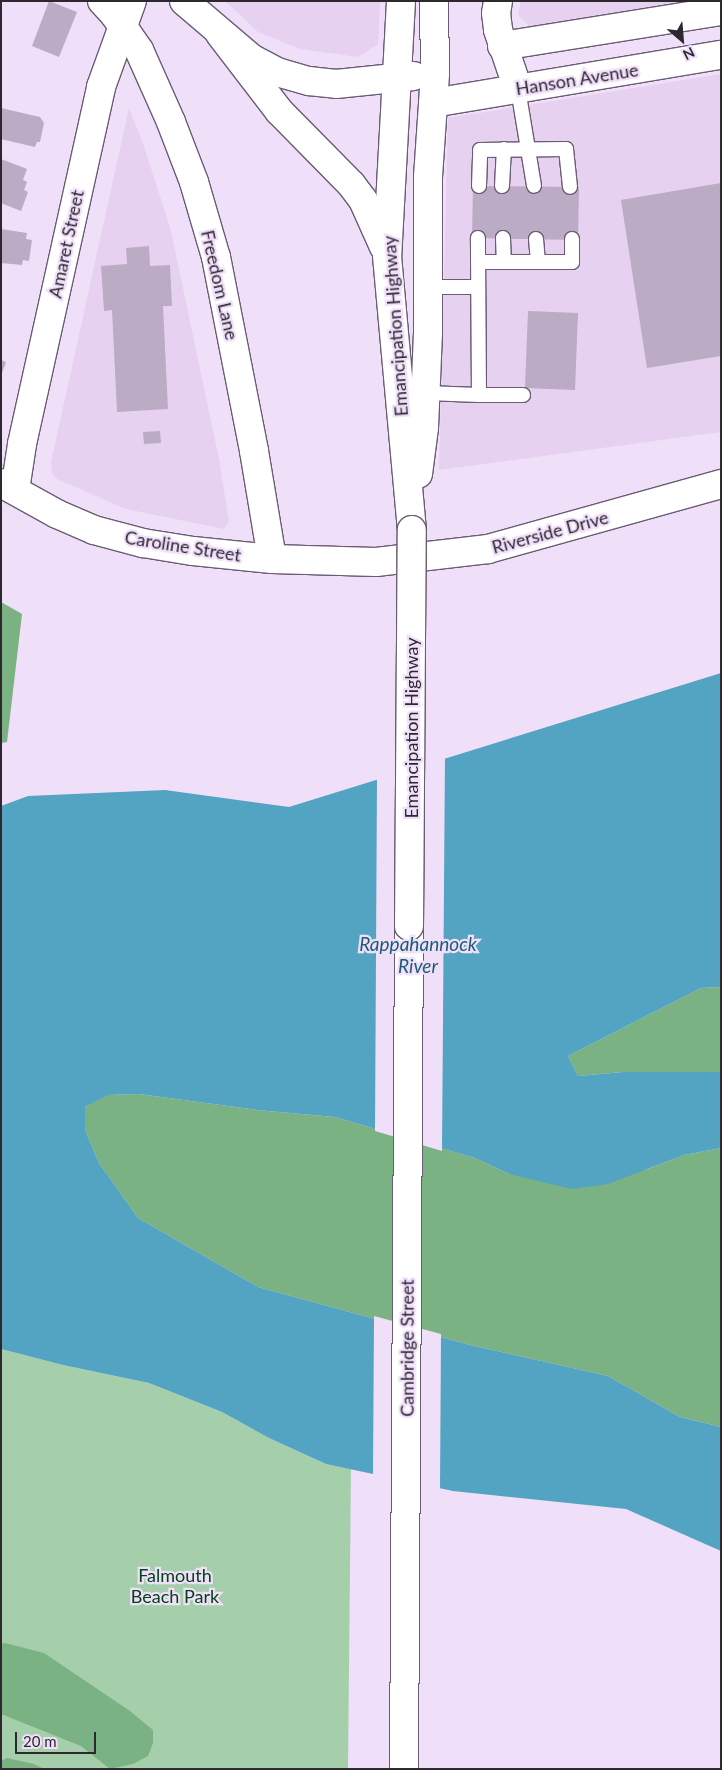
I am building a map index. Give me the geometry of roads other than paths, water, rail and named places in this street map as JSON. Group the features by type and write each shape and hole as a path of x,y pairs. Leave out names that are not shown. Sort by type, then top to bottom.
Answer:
{"main road":[{"name":"Freedom Lane","path":"102,1 127,14 138,50 171,122 194,182 216,257 254,451 272,559"},
{"path":"184,1 220,34 251,58 277,72 309,81 336,84 435,73"},
{"name":"Emancipation Highway","path":"401,1 387,256 412,530 410,926"},
{"name":"Emancipation Highway","path":"412,530 426,393 428,177 435,73 434,1"},
{"path":"498,1 496,13 502,46 518,89"},
{"path":"502,46 721,11"},
{"name":"Amaret Street","path":"8,487 22,444 100,87 127,14"},
{"path":"220,34 280,111 351,184 363,200 387,256"},
{"name":"Hanson Avenue","path":"433,103 721,55"},
{"name":"Riverside Drive","path":"376,562 488,549 721,484"},
{"name":"Caroline Street","path":"8,487 57,514 94,530 143,543 193,551 272,559 376,562"},
{"name":"Cambridge Street","path":"404,1769 410,926"}],"lane":[{"path":"518,89 534,186"},
{"path":"479,186 480,150 527,148 566,149 570,187"},
{"path":"502,186 504,149"},
{"path":"478,238 479,395"},
{"path":"503,238 504,261"},
{"path":"536,239 538,261"},
{"path":"478,262 572,262 572,239"},
{"path":"427,287 478,286"},
{"path":"426,393 523,395"}],"water":[{"name":"Rappahannock River","path":"721,673 721,987 701,988 568,1056 578,1076 623,1072 721,1072 721,1148 684,1155 608,1184 572,1189 509,1174 475,1158 335,1117 257,1110 139,1094 108,1095 85,1107 85,1130 99,1163 138,1218 258,1287 470,1345 608,1376 680,1417 721,1427 721,1551 626,1509 453,1491 326,1464 269,1438 222,1412 149,1383 63,1365 1,1349 1,806 28,796 165,790 289,807"}],"park label":[{"name":"Falmouth Beach Park","path":"175,1586"}]}
